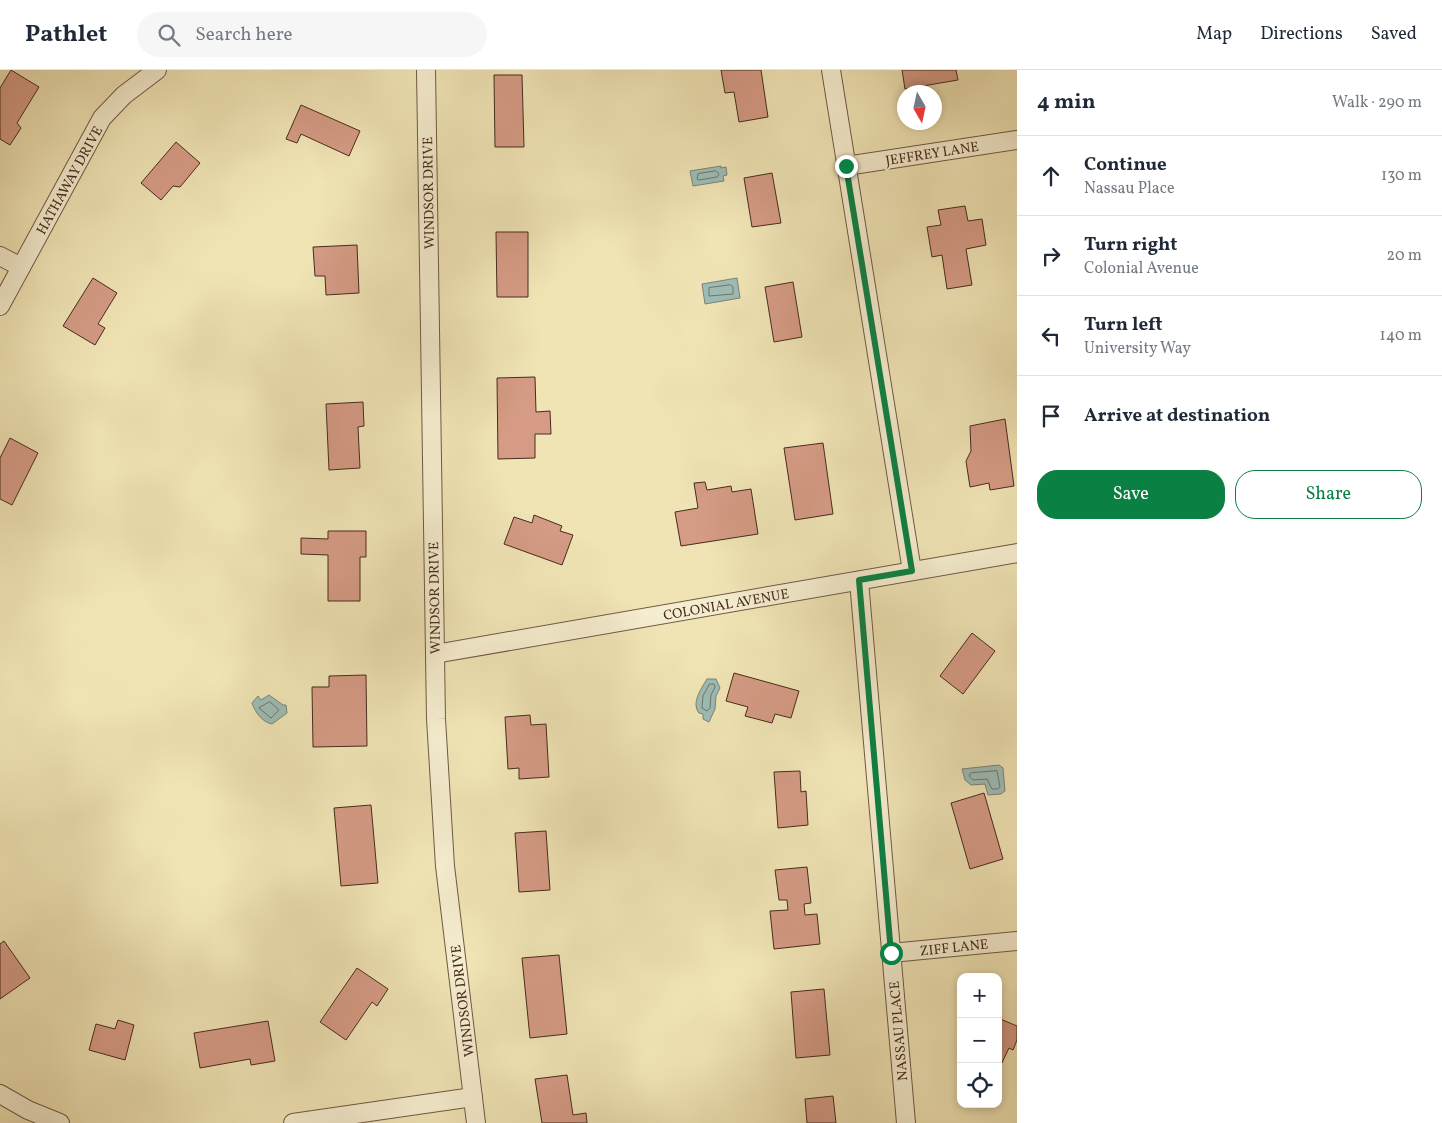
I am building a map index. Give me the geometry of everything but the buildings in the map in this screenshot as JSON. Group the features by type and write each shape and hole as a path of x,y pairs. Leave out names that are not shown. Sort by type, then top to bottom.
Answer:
{"street":[{"name":"HATHAWAY DRIVE","path":"0,306 102,118 124,95 157,70"},
{"name":"WINDSOR DRIVE","path":"426,70 436,719 445,866 476,1123"},
{"path":"831,70 912,571"},
{"name":"JEFFREY LANE","path":"846,166 1017,140"},
{"path":"0,256 21,267"},
{"name":"COLONIAL AVENUE","path":"434,654 1017,553"},
{"name":"NASSAU PLACE","path":"859,580 906,1123"},
{"name":"ZIFF LANE","path":"891,953 1017,941"},
{"path":"0,1094 28,1110 60,1123"},
{"path":"293,1123 473,1098"}],"water":[{"path":"721,166 721,168 726,167 727,175 723,176 724,181 693,186 690,171"},
{"path":"737,278 740,298 705,304 702,284"},
{"path":"707,679 716,679 720,688 716,696 715,709 709,722 703,719 703,714 699,713 696,705 696,700"},
{"path":"269,695 283,705 286,705 287,713 272,724 259,716 252,703 258,696 261,700"},
{"path":"999,765 1003,768 1005,791 1001,794 988,795 985,784 971,785 965,780 962,769"}],"route":[{"path":"846,166 912,571 859,580 891,953"}]}
